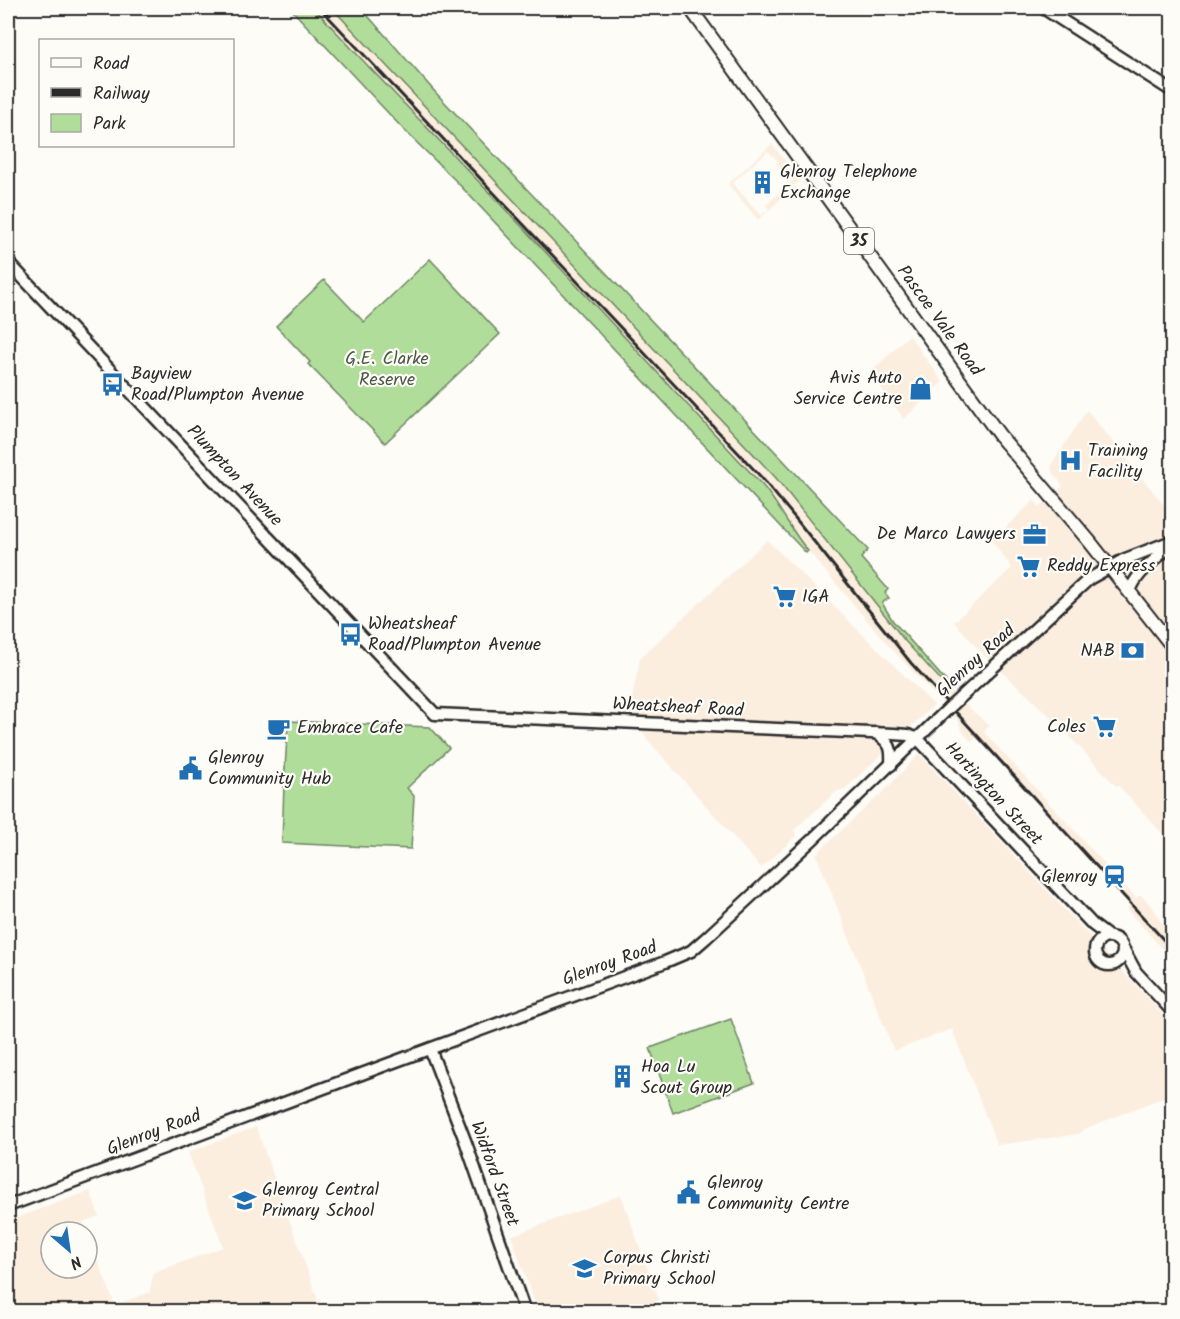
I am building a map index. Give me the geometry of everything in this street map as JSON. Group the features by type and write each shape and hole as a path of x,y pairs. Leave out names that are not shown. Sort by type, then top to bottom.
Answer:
{"main road":[{"name":"Pascoe Vale Road","path":"690,8 1000,436 1090,542 1173,646"}],"street":[{"path":"1043,8 1173,91"},
{"name":"Plumpton Avenue","path":"8,262 435,714"},
{"name":"Glenroy Road","path":"8,1206 691,951 1089,579 1110,567 1173,543"},
{"path":"1130,592 1139,574 1173,543"},
{"name":"Wheatsheaf Road","path":"435,714 908,735 918,739"},
{"path":"876,734 886,740 890,746 891,765"},
{"name":"Hartington Street","path":"918,739 1093,925 1109,937"},
{"path":"1093,925 1098,938 1095,953 1099,961 1108,966 1116,964 1129,967 1173,1011"},
{"path":"1097,944 1104,938 1117,939 1136,972"},
{"path":"1116,964 1122,958 1124,950"},
{"name":"Widford Street","path":"430,1049 466,1143 525,1311"}],"shaded area":[{"path":"314,8 332,8 776,478 905,641 949,689 989,726 984,732 1136,898 1141,895 1154,909 1161,922 1172,934 1172,959 1126,909 1130,905 977,738 971,742 958,721 937,696 888,645 798,539 785,515 763,486"},
{"path":"772,144 800,181 758,220 728,184","holes":["768,151 778,161 776,163 792,181 766,205 769,209 761,215 732,183"]},
{"path":"909,335 943,382 904,419 870,373"},
{"path":"1087,410 1172,515 1172,844 1118,785 1116,786 1055,721 985,656 954,622 1012,568 992,541 1034,500 1040,507 1063,486 1052,472 1051,465"},
{"path":"767,540 934,705 845,789 837,791 794,830 796,836 761,868 647,739 630,709 640,658"},
{"path":"919,754 1172,1024 1172,1094 1082,1130 1079,1134 997,1145 952,1029 894,1051 816,854 888,787"},
{"name":"Glenroy Central Primary School","path":"256,1127 322,1311 8,1311 8,1221 90,1191 99,1216 88,1220 39,1220 39,1280 99,1280 99,1263 115,1305 150,1292 153,1273 223,1247 188,1152"},
{"name":"Corpus Christi Primary School","path":"621,1195 659,1300 630,1311 538,1311 511,1236"}],"green space":[{"path":"290,8 314,8 525,230 763,486 808,551 806,553 455,180 405,131"},
{"path":"332,8 361,8 436,93 868,550 861,558 888,589 885,593 889,598 882,603 893,621 951,687 949,689 905,641 776,478"},
{"name":"G.E. Clarke Reserve","path":"430,259 500,334 385,443 308,364 310,362 276,326 324,280 364,322"},
{"path":"288,721 430,727 449,748 407,788 414,796 411,849 282,843"},
{"path":"731,1019 754,1083 673,1113 650,1048"}],"railway":[{"path":"320,8 761,477 911,663 1172,949"}],"place":[{"name":"Glenroy Telephone Exchange","path":"762,182"},
{"name":"Bayview Road/Plumpton Avenue","path":"113,384"},
{"name":"Avis Auto Service Centre","path":"920,388"},
{"name":"Training Facility","path":"1070,461"},
{"name":"De Marco Lawyers","path":"1034,534"},
{"name":"Reddy Express","path":"1029,566"},
{"name":"IGA","path":"784,597"},
{"name":"Wheatsheaf Road/Plumpton Avenue","path":"350,634"},
{"name":"NAB","path":"1133,651"},
{"name":"Coles","path":"1104,727"},
{"name":"Embrace Cafe","path":"279,728"},
{"name":"Glenroy Community Hub","path":"190,768"},
{"name":"Glenroy","path":"1115,877"},
{"name":"Hoa Lu Scout Group","path":"623,1077"},
{"name":"Glenroy Community Centre","path":"689,1193"},
{"name":"Glenroy Central Primary School","path":"244,1200"},
{"name":"Corpus Christi Primary School","path":"585,1268"}]}
